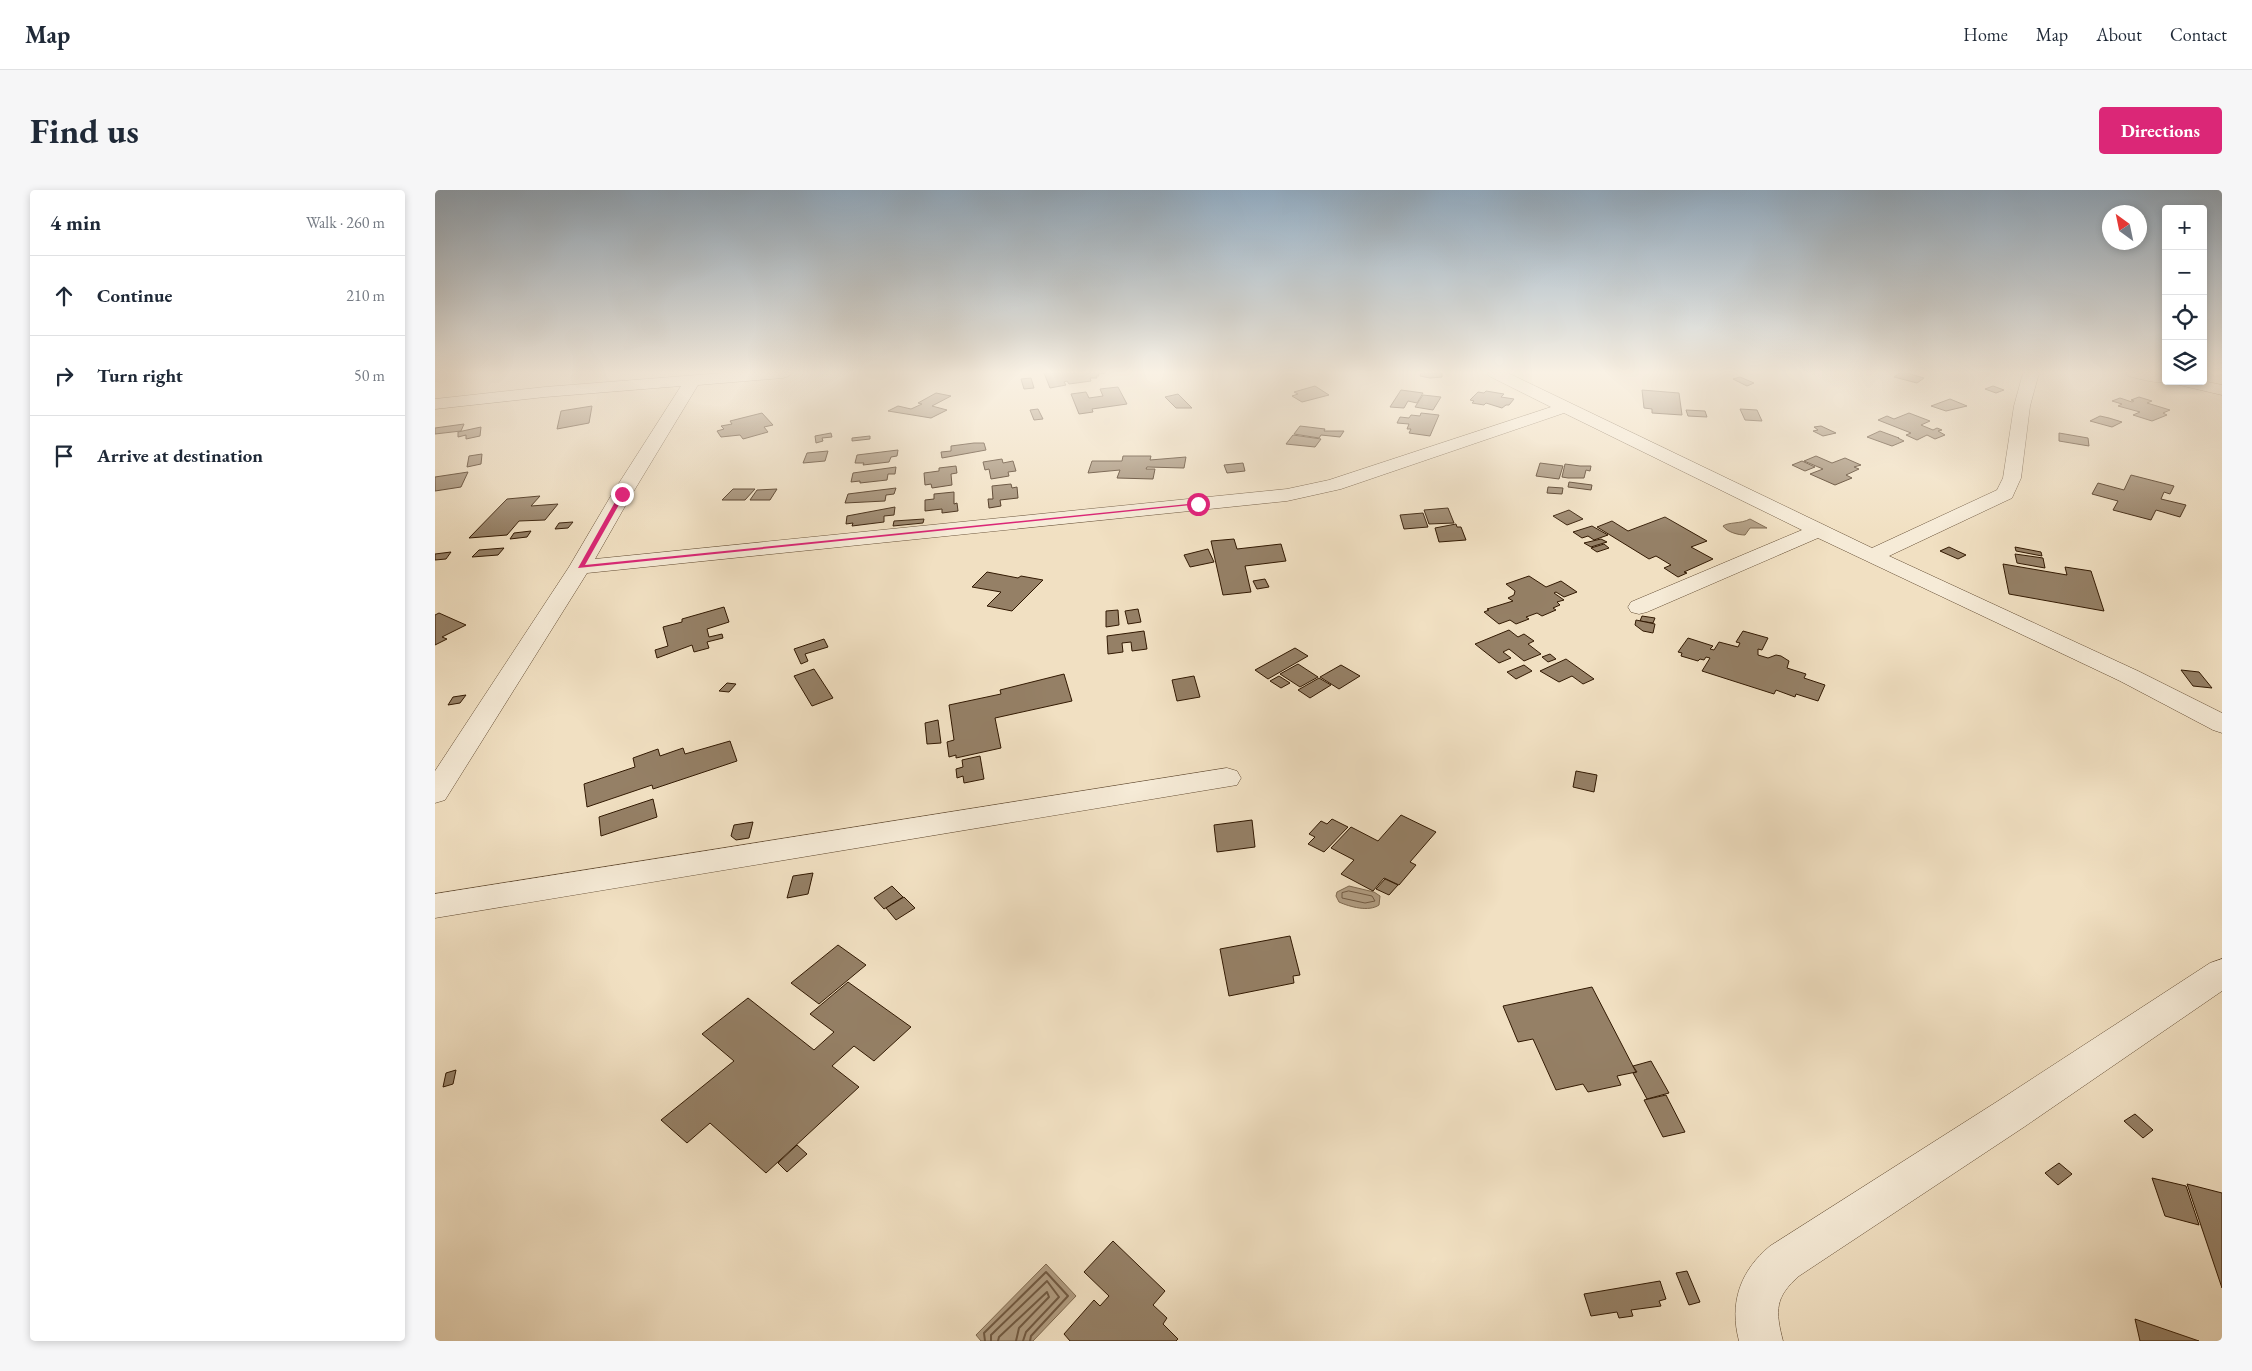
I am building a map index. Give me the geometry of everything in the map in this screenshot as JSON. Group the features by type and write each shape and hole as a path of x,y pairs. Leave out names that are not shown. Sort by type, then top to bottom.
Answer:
{"street":[{"path":"435,793 580,567 664,427"},
{"path":"580,567 1287,495 1334,485 1507,427"},
{"path":"1602,427 2129,676 2222,724"},
{"path":"1872,556 2005,494 2012,478 2019,427"},
{"path":"1639,607 1818,530"},
{"path":"435,906 1227,778"},
{"path":"1761,1341 1756,1314 1760,1292 1769,1273 1788,1257 2011,1114 2222,973"}],"water":[{"path":"1750,519 1767,528 1750,528 1745,535 1733,533 1723,526 1743,522"},
{"path":"1349,886 1374,892 1380,896 1379,905 1365,908 1339,902 1336,896 1337,892"},
{"path":"1046,1264 1076,1296 1033,1341 981,1341 976,1335"}],"building":[{"path":"463,427 461,431 435,434 435,428"},
{"path":"481,427 480,436 466,439 466,435 458,437 458,432"},
{"path":"722,427 765,427 768,432 743,439 740,435 721,437 717,431 724,429"},
{"path":"1299,427 1325,429 1324,431 1344,431 1340,437 1321,435 1319,438 1294,434"},
{"path":"1408,427 1434,427 1430,436 1409,433 1411,429 1407,429"},
{"path":"1814,427 1823,427 1836,433 1823,436 1813,431 1818,430"},
{"path":"1895,427 1925,427 1933,430 1937,428 1942,430 1938,431 1945,435 1935,439 1927,435 1917,440 1906,435 1911,433"},
{"path":"1880,431 1904,441 1892,446 1867,437"},
{"path":"831,433 832,437 822,438 823,441 816,443 815,436"},
{"path":"2059,433 2088,438 2089,446 2059,441"},
{"path":"1293,435 1321,439 1315,447 1286,444"},
{"path":"870,436 870,439 852,441 852,438"},
{"path":"984,443 986,450 942,458 941,452 951,451 951,446"},
{"path":"898,450 897,456 891,457 889,462 863,465 864,463 855,463 857,455"},
{"path":"828,451 825,461 803,463 807,453"},
{"path":"482,454 481,464 467,467 469,456"},
{"path":"1123,456 1151,456 1150,460 1186,457 1184,468 1147,467 1146,469 1155,469 1153,479 1117,478 1120,470 1088,473 1092,461 1122,461"},
{"path":"1816,456 1832,463 1845,458 1861,465 1854,467 1859,469 1846,475 1852,478 1835,485 1810,474 1823,469 1804,461"},
{"path":"1002,459 1003,463 1013,461 1016,471 1008,472 1009,476 991,479 989,469 985,470 983,462"},
{"path":"1802,461 1815,467 1805,471 1792,465"},
{"path":"1243,463 1245,471 1227,473 1224,465"},
{"path":"1540,463 1563,466 1559,479 1536,476"},
{"path":"1565,464 1591,466 1590,471 1586,470 1584,478 1568,478 1562,477"},
{"path":"956,466 957,473 951,474 952,485 932,488 931,484 925,485 924,473 939,471 939,468"},
{"path":"896,467 895,474 888,474 887,480 851,482 853,473"},
{"path":"468,472 461,487 435,491 435,477"},
{"path":"2131,475 2174,486 2170,494 2164,492 2161,499 2186,505 2180,517 2156,510 2151,520 2113,510 2118,501 2092,494 2098,483 2124,490"},
{"path":"1569,482 1592,485 1591,490 1568,487"},
{"path":"1011,484 1012,488 1017,487 1018,498 1000,500 1001,506 989,508 988,499 993,499 992,486"},
{"path":"1548,487 1563,488 1562,494 1547,493"},
{"path":"896,488 894,494 886,495 885,501 845,503 848,494"},
{"path":"733,489 755,489 745,500 722,500"},
{"path":"777,489 770,500 750,500 757,490"},
{"path":"954,492 954,504 957,503 958,511 942,513 942,509 925,511 925,500 934,499 934,494"},
{"path":"540,496 531,506 558,504 545,520 519,521 507,535 469,538 507,499"},
{"path":"895,507 894,515 884,516 884,522 852,526 853,523 846,524 847,516"},
{"path":"1448,508 1454,523 1429,524 1424,510"},
{"path":"1569,510 1583,519 1567,525 1553,516"},
{"path":"1423,513 1428,527 1404,529 1400,515"},
{"path":"1665,517 1707,541 1691,547 1713,559 1684,572 1687,573 1678,577 1664,568 1671,565 1656,556 1649,559 1597,527 1612,521 1628,531"},
{"path":"924,519 923,523 893,526 894,521"},
{"path":"573,522 568,528 555,529 559,523"},
{"path":"1456,524 1457,527 1461,527 1466,540 1439,542 1435,528"},
{"path":"1592,526 1608,535 1594,540 1588,536 1582,538 1573,532"},
{"path":"531,531 527,537 510,539 514,533"},
{"path":"1234,539 1237,549 1281,544 1286,561 1245,566 1251,592 1223,595 1211,541"},
{"path":"1601,539 1607,542 1591,547 1584,543"},
{"path":"1604,544 1609,548 1597,552 1591,548"},
{"path":"1949,547 1966,555 1958,559 1940,551"},
{"path":"2015,547 2041,552 2042,556 2016,551"},
{"path":"504,548 498,555 472,557 479,550"},
{"path":"1208,549 1214,562 1190,567 1184,555"},
{"path":"451,552 446,559 435,560 435,554"},
{"path":"2015,554 2043,558 2045,568 2017,563"},
{"path":"2003,564 2067,575 2065,567 2091,571 2104,611 2009,594"},
{"path":"987,572 1018,578 1021,576 1043,580 1012,611 987,606 1001,592 972,587"},
{"path":"1529,576 1546,587 1561,581 1577,592 1564,597 1556,592 1554,593 1564,600 1557,602 1560,605 1553,608 1556,610 1542,616 1537,613 1526,617 1529,619 1516,624 1510,620 1499,624 1484,612 1489,610 1487,609 1513,601 1508,598 1514,595 1515,591 1506,584"},
{"path":"1265,579 1269,587 1257,589 1253,581"},
{"path":"724,607 729,622 707,629 709,637 722,634 723,638 707,642 709,648 694,652 692,645 657,658 655,650 668,646 663,627 682,622 682,619"},
{"path":"1138,609 1141,622 1128,624 1125,611"},
{"path":"1118,610 1119,625 1106,627 1106,611"},
{"path":"439,613 466,625 442,637 447,639 435,645 435,615"},
{"path":"1642,616 1655,618 1653,623 1640,621"},
{"path":"1636,620 1655,624 1653,633 1643,631 1635,625"},
{"path":"1509,630 1518,637 1524,634 1534,641 1528,644 1541,654 1524,661 1509,649 1503,652 1511,658 1499,663 1475,644"},
{"path":"1144,631 1147,649 1132,651 1131,642 1122,643 1123,652 1108,654 1107,636"},
{"path":"1743,631 1768,638 1762,650 1758,649 1758,655 1768,658 1776,655 1781,656 1789,661 1787,668 1806,674 1804,678 1825,685 1818,701 1796,694 1795,697 1776,690 1774,694 1702,671 1710,658 1706,657 1704,660 1700,659 1698,661 1681,656 1682,653 1678,652 1688,638 1713,646 1710,649 1714,650 1719,642 1738,647 1740,643 1736,642"},
{"path":"824,639 828,647 805,654 808,661 801,664 794,649"},
{"path":"1295,648 1308,656 1268,679 1255,670"},
{"path":"1550,654 1556,659 1548,662 1542,657"},
{"path":"1566,659 1594,679 1583,684 1572,676 1559,682 1540,671"},
{"path":"1298,664 1318,677 1300,687 1280,674"},
{"path":"1341,665 1360,676 1339,689 1320,677"},
{"path":"1524,665 1532,671 1516,679 1507,672"},
{"path":"814,669 833,698 812,706 794,676"},
{"path":"2181,670 2199,672 2212,688 2193,686"},
{"path":"1064,674 1072,701 995,718 1001,748 956,758 956,755 949,757 947,742 954,740 949,705 1001,694 1000,690"},
{"path":"1194,676 1200,697 1177,701 1172,680"},
{"path":"1279,676 1290,683 1281,688 1270,681"},
{"path":"1319,678 1331,685 1310,698 1298,690"},
{"path":"727,683 736,684 729,692 719,691"},
{"path":"466,695 460,703 448,705 453,697"},
{"path":"938,720 941,743 927,744 925,723"},
{"path":"730,741 737,761 653,789 652,785 587,807 584,784 635,767 633,758 658,749 660,756 683,748 685,754"},
{"path":"980,756 984,779 964,783 963,776 957,778 956,769 963,767 962,760"},
{"path":"1576,771 1597,775 1594,792 1573,787"},
{"path":"653,799 657,817 601,836 599,817"},
{"path":"1401,815 1436,832 1410,862 1416,865 1399,885 1384,878 1373,891 1341,874 1354,860 1331,848 1351,827 1378,841"},
{"path":"1332,819 1348,827 1324,852 1308,844 1315,837 1309,834 1321,821 1327,824"},
{"path":"1252,820 1255,847 1217,852 1214,825"},
{"path":"753,822 749,838 736,840 731,836 734,825"},
{"path":"813,873 808,894 787,898 793,876"},
{"path":"1385,879 1398,885 1389,895 1376,889"},
{"path":"892,886 903,897 884,909 874,898"},
{"path":"904,897 915,908 896,920 886,908"},
{"path":"1290,936 1300,975 1293,976 1294,983 1229,996 1220,949"},
{"path":"838,945 866,965 819,1004 791,983"},
{"path":"848,982 911,1027 874,1061 854,1046 832,1066 859,1087 766,1173 710,1123 687,1143 661,1120 734,1061 702,1034 748,998 814,1050 834,1032 810,1014"},
{"path":"1592,987 1636,1072 1617,1076 1621,1085 1588,1092 1583,1084 1556,1090 1533,1039 1518,1042 1503,1006"},
{"path":"1651,1061 1669,1093 1647,1099 1633,1073 1637,1072 1633,1066"},
{"path":"456,1070 453,1084 443,1087 446,1073"},
{"path":"1666,1095 1685,1132 1663,1137 1644,1100"},
{"path":"2135,1114 2153,1130 2143,1138 2124,1121"},
{"path":"797,1145 807,1154 787,1172 778,1163"},
{"path":"2059,1163 2072,1174 2058,1185 2045,1173"},
{"path":"2152,1178 2186,1186 2199,1225 2165,1216"},
{"path":"2187,1184 2222,1193 2222,1288"},
{"path":"1113,1241 1165,1291 1153,1305 1167,1318 1163,1324 1178,1339 1176,1341 1070,1341 1064,1334 1094,1300 1100,1306 1109,1296 1084,1272"},
{"path":"1687,1271 1700,1302 1689,1305 1676,1273"},
{"path":"1660,1281 1666,1299 1659,1301 1661,1306 1631,1310 1633,1316 1619,1318 1617,1312 1591,1316 1584,1294"},
{"path":"2135,1319 2199,1341 2140,1341"}],"route":[{"path":"622,494 580,567 1198,504"}]}
